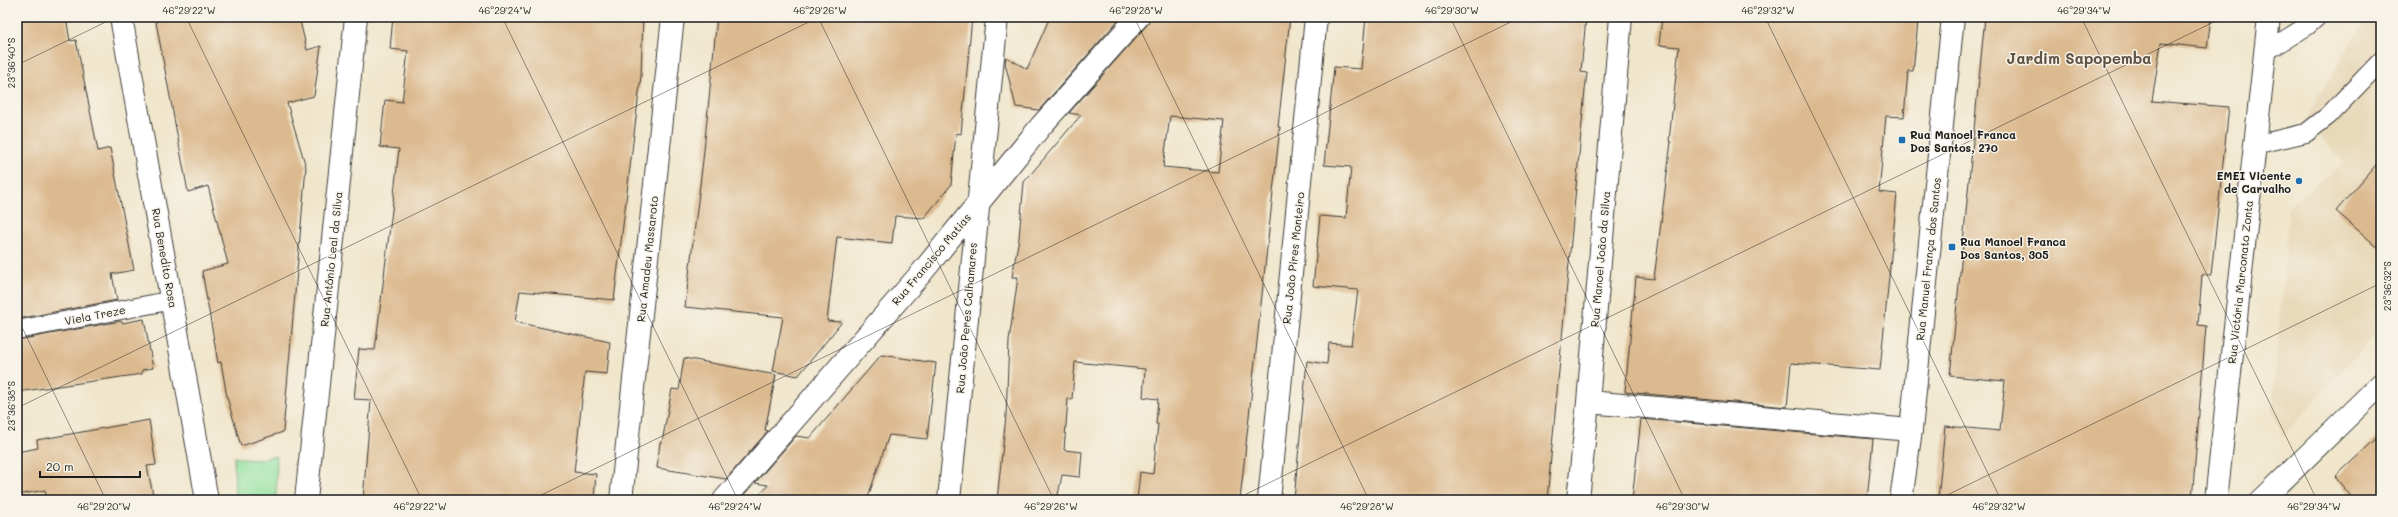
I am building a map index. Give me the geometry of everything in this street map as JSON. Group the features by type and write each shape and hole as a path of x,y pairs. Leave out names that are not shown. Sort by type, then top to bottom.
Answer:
{"street":[{"name":"Rua Benedito Rosa","path":"121,17 173,300 207,500"},
{"name":"Rua Antônio Leal da Silva","path":"306,500 356,17"},
{"name":"Rua Amadeu Massaroto","path":"620,500 673,17"},
{"name":"Rua João Peres Calhamares","path":"949,500 977,204 997,17"},
{"name":"Rua Francisco Matias","path":"724,500 923,271 1041,126 1138,17"},
{"name":"Rua João Pires Monteiro","path":"1269,500 1316,17"},
{"name":"Rua Manoel João da Silva","path":"1578,500 1588,402 1621,17"},
{"name":"Rua Manuel França dos Santos","path":"1901,500 1911,430 1953,17"},
{"name":"Rua Victória Marconato Zonta","path":"2216,500 2269,17"},
{"path":"2262,500 2381,384"},
{"path":"1588,402 1911,430"}],"lane":[{"path":"2265,52 2307,26 2317,17"},
{"path":"2255,145 2306,134 2328,116 2381,61"},
{"name":"Viela Treze","path":"17,330 173,300"}],"shaded area":[{"path":"2367,17 2381,17 2381,328 2283,436 2272,412 2289,207 2344,163 2305,120"}],"green space":[{"path":"277,456 276,500 235,500 234,457 252,460"}],"building":[{"path":"17,17 66,17 70,41 76,40 98,151 110,148 134,270 112,274 117,300 17,319"},
{"path":"155,17 299,17 307,50 321,46 314,96 287,103 306,167 283,432 241,446 227,397 221,362 218,363 202,271 228,264 208,186 188,192"},
{"path":"393,17 643,17 641,76 614,300 520,291 515,322 610,342 607,374 585,372 574,472 596,474 594,500 363,500 371,400 354,399 359,349 375,350 399,149 380,147 385,100 402,102 408,51 390,49"},
{"path":"717,17 972,17 961,134 956,133 951,185 924,218 895,216 892,243 837,237 827,321 842,322 798,376 773,371 783,317 685,307 703,160"},
{"path":"1050,17 1121,17 1039,110 1016,107 1005,63 1006,57 1027,69"},
{"path":"1150,17 1290,17 1278,127 1280,127 1240,500 1137,500 1140,472 1153,474 1158,424 1156,424 1158,399 1143,397 1145,369 1075,362 1072,399 1068,399 1064,450 1082,452 1080,477 1062,475 1057,500 997,500 1006,416 1009,341 1018,277 1012,277 1019,238 1024,182 1081,115 1069,113 1147,25","holes":["1170,116 1224,121 1218,172 1163,167"]},
{"path":"1366,17 1586,17 1581,72 1587,73 1547,500 1294,500 1307,361 1327,364 1329,343 1351,345 1358,290 1313,286 1320,216 1346,218 1351,167 1324,165 1334,67 1361,69"},
{"path":"1662,17 1879,17 1918,21 1913,71 1908,71 1904,117 1886,116 1879,192 1897,194 1880,370 1791,363 1787,407 1625,392 1636,277 1654,279 1671,142 1669,141 1679,47 1659,45"},
{"path":"1985,17 2211,17 2207,48 2161,43 2152,101 2229,107 2211,275 2202,275 2198,325 2206,326 2192,500 1938,500 1945,426 2000,431 2005,381 1950,376"},
{"path":"2381,159 2381,250 2336,211"},
{"path":"144,319 153,368 142,370 142,374 17,392 17,340 121,321 122,323"},
{"path":"881,355 936,363 927,439 889,435 867,500 755,500 768,485 755,483 796,436 810,438"},
{"path":"684,358 776,375 765,430 768,431 726,479 657,468 660,442 662,442 672,389 679,390"},
{"path":"1641,419 1873,439 1867,500 1632,500"},
{"path":"149,420 156,465 147,466 154,500 47,500 45,490 17,495 17,452 38,448 37,440"},
{"path":"2381,434 2381,500 2354,500 2335,477"}],"place":[{"name":"Rua Manoel Franca Dos Santos, 270","path":"1902,140"},
{"name":"EMEI Vicente de Carvalho","path":"2299,181"},
{"name":"Rua Manoel Franca Dos Santos, 305","path":"1952,247"}],"district":[{"name":"Jardim Sapopemba","path":"2079,58"}]}
